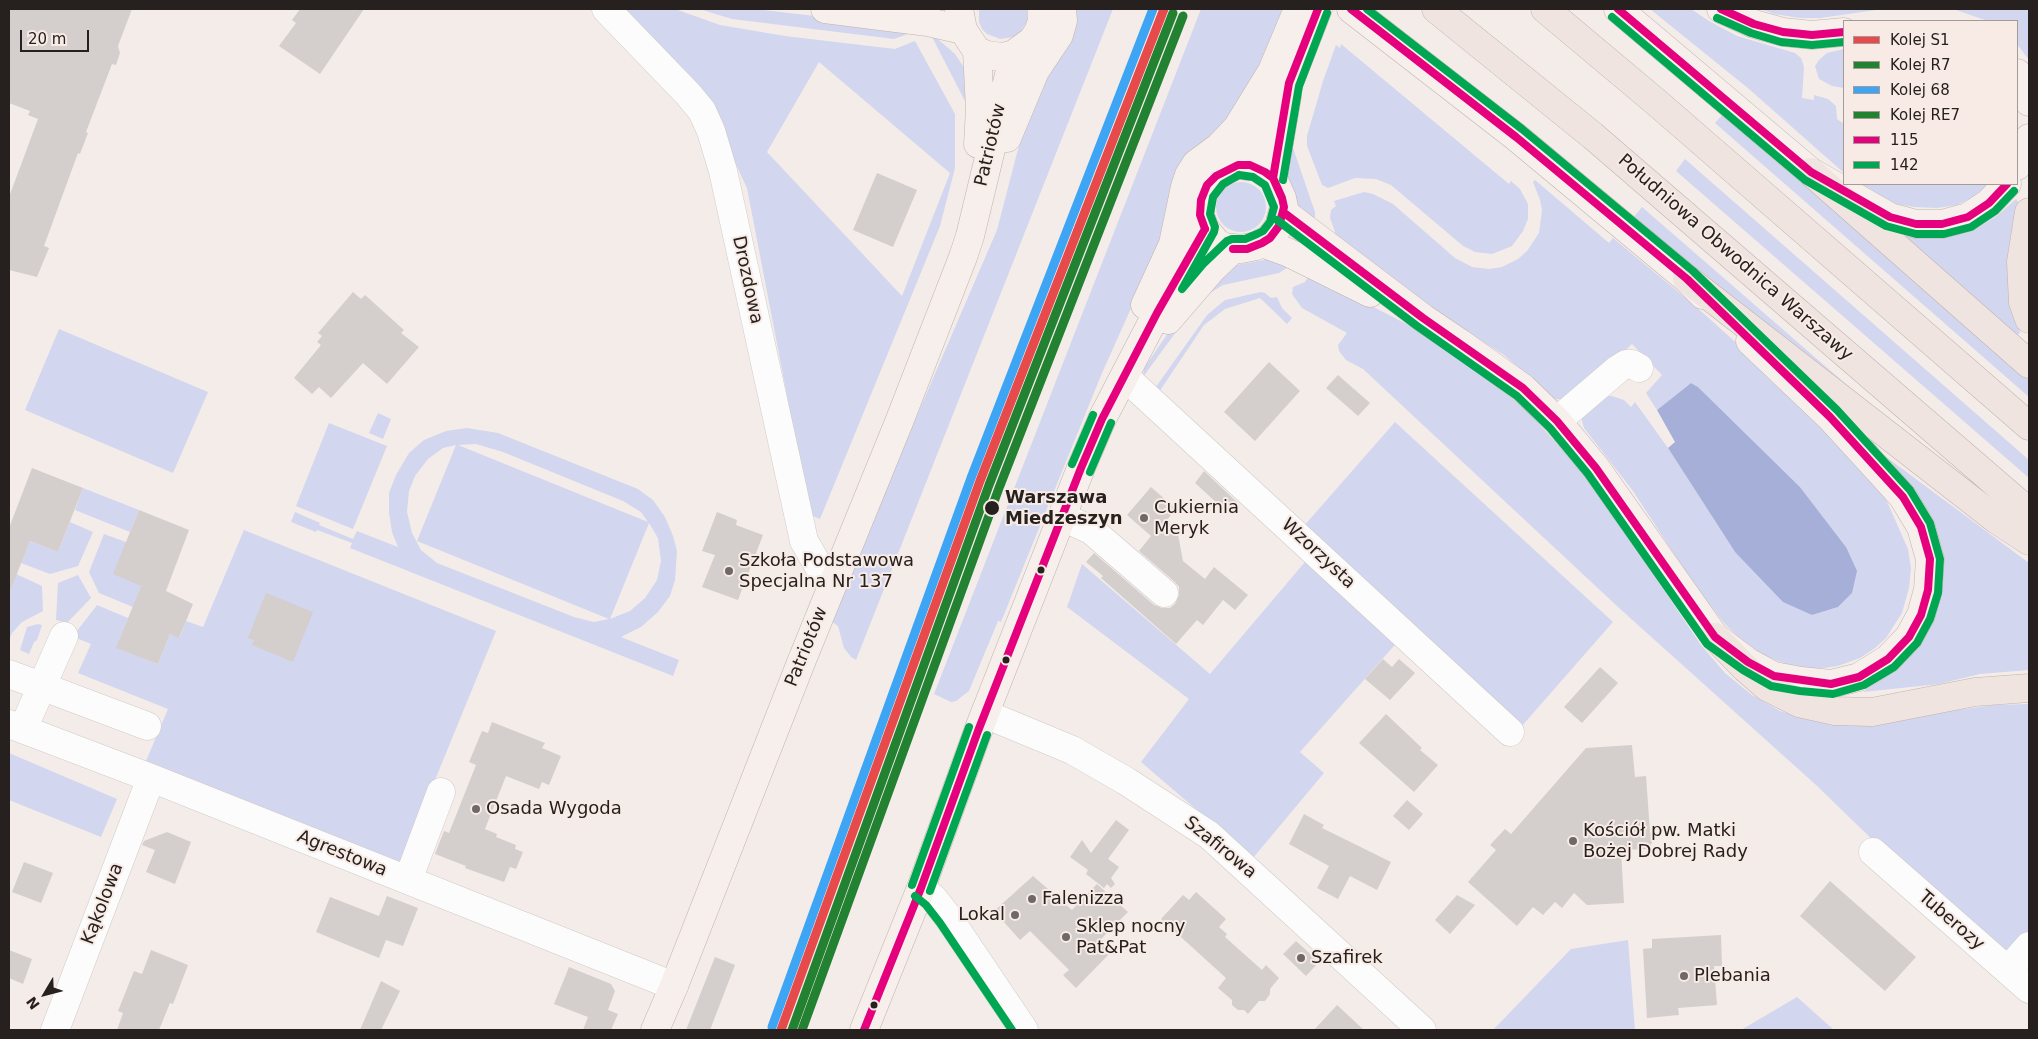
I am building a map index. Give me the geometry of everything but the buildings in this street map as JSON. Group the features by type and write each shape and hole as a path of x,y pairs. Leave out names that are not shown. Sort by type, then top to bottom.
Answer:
{"highway":[{"name":"Południowa Obwodnica Warszawy","path":"1436,9 1593,136 2029,512"},
{"path":"1545,9 1663,108 2029,426"},
{"path":"1811,172 2029,364"},
{"path":"2029,212 2021,262 2024,302 2029,319"},
{"path":"1687,279 1997,520 2029,541"},
{"path":"1715,637 1745,668 1768,687 1799,703 1835,711 1872,712 1975,692 2029,688"}],"main road":[{"path":"825,9 928,22 966,30 994,57 1014,54 1026,47 1038,32 1042,21 1042,9"},
{"path":"970,236 1028,86 1035,71 1059,35 1063,21 1062,9"},
{"path":"1283,212 1423,318 1522,388 1557,421 1596,468 1715,637 1748,662 1774,676 1831,684 1859,677 1888,659 1909,637 1921,615 1926,599 1930,560 1921,527 1903,497 1830,418 1687,279 1516,137 1351,9"},
{"path":"1618,9 1811,172 1890,217 1916,224 1942,224 1968,217 1989,204 2006,185"},
{"path":"1721,9 1754,24 1782,32 1812,35 1843,32"},
{"path":"1273,178 1289,83 1306,14"},
{"path":"1128,372 1146,299 1172,244 1184,187 1189,175 1196,164 1219,147 1237,128 1306,14"},
{"name":"Patriotów","path":"966,30 980,109 970,236"},
{"name":"Patriotów","path":"655,1030 835,577 899,422 970,236 1014,54"},
{"path":"2018,75 2029,102"},
{"path":"1238,165 1257,167 1273,178 1282,198 1283,212 1275,233 1262,243 1247,249 1232,249 1217,243 1205,229 1200,215 1203,193 1216,176 1238,165 1289,83"},
{"path":"2018,164 2029,138"},
{"path":"864,1030 921,888 985,714 1102,419 1157,313 1205,229"},
{"path":"1262,243 1286,252 1423,318"},
{"path":"1128,372 1205,276 1232,249"}],"street":[{"name":"Drozdowa","path":"606,9 688,94 702,111 711,131 723,171 804,541 819,567 835,577"},
{"path":"1557,421 1618,369 1626,364 1632,364 1639,368"},
{"name":"Wzorzysta","path":"1128,372 1510,732"},
{"path":"1062,517 1091,530 1164,593"},
{"path":"16,727 42,686 64,636"},
{"path":"9,674 147,726"},
{"name":"Szafirowa","path":"985,714 1072,750 1126,781 1210,835 1422,1030"},
{"name":"Agrestowa","path":"16,727 151,778 674,986"},
{"name":"Kąkolowa","path":"55,1030 151,778"},
{"path":"408,880 441,792"},
{"name":"Tuberozy","path":"1873,852 2029,990"},
{"path":"921,888 933,898 948,917 1024,1030"},
{"path":"2008,970 2029,946"}],"shaded area":[{"path":"620,9 675,9 720,25 785,36 895,49 915,41 955,114 955,168 940,226 820,519 810,515 747,188 704,97","holes":["819,62 950,173 902,296 767,152"]},
{"path":"699,9 755,9 909,27 908,34 894,39 732,19"},
{"path":"979,9 1027,9 1027,21 1020,33 1014,37 1000,39 987,34 982,29 979,22"},
{"path":"1073,9 1113,9 856,660 844,648 838,626 831,621 858,552 997,230 1017,153 1034,98"},
{"path":"1201,9 1287,9 1272,51 1159,246 1102,373 1001,622 998,621 969,691 956,701 951,702 934,694"},
{"path":"1650,9 1691,9 1737,36 1795,53 1801,58 1804,67 1802,98 1814,100 1814,95 1828,99 1836,106 1837,119 1843,123 1843,172 1749,89"},
{"path":"1761,9 1883,9 1820,18 1800,18 1774,14"},
{"path":"1953,9 2029,9 2029,60 2018,45 2018,20 1985,20"},
{"path":"931,35 955,54 965,69 966,103"},
{"path":"1341,44 1509,184 1511,181 1520,189 1528,204 1528,219 1523,231 1512,246 1492,254 1475,252 1463,246 1391,185 1376,179 1355,178 1328,188 1322,185 1307,146 1307,136 1336,45 1340,48"},
{"path":"1843,49 1843,88 1832,86 1819,79 1815,66 1827,53"},
{"path":"1724,113 2029,378 2029,397 1715,123"},
{"path":"1292,145 1315,212 1315,223 1299,213 1288,179 1286,168"},
{"path":"1685,159 2029,460 2029,478 1676,171"},
{"path":"1535,180 1609,243 1613,238 1693,304 1751,356 1805,407 1885,497 1908,549 1911,568 1909,588 1902,613 1886,638 1875,648 1860,658 1838,666 1817,669 1786,664 1763,655 1738,637 1724,623 1693,583 1633,491 1584,428 1581,417 1601,395 1624,400 1631,407 1635,402 1668,448 1735,552 1812,615 1838,607 1852,593 1846,547 1800,487 1698,387 1691,383 1657,410 1646,393 1662,375 1632,344 1578,396 1570,400 1555,399 1504,355 1374,273 1330,241 1335,232 1330,218 1331,210 1336,206 1334,201 1364,192 1373,194 1393,204 1455,258 1472,267 1489,269 1502,267 1518,259 1527,251 1539,233 1542,210 1533,182"},
{"path":"1236,182 1246,182 1259,189 1266,202 1266,212 1259,225 1246,232 1236,232 1227,228 1220,221 1216,212 1216,202 1220,193 1227,186"},
{"path":"1860,185 1987,185 1974,197 1957,205 1937,208 1895,204 1875,195"},
{"path":"2016,199 2019,203 2017,322 2020,333 2016,336 1905,238 1907,236 1934,238 1954,235 1979,227 1997,216"},
{"path":"1642,207 1916,445 1633,218"},
{"path":"1269,259 1290,266 1279,273 1223,285 1213,291 1195,306 1143,377 1144,368 1166,336 1196,301 1231,266"},
{"path":"1310,274 1414,328 1494,382 1529,413 1578,467 1606,504 1701,645 1725,673 1752,695 1780,711 1795,716 1879,721 1993,705 2029,704 2029,936 2007,961 1883,850 1816,785 1618,607 1363,369 1346,360 1339,351 1338,345 1347,333 1302,308 1292,294 1293,287 1305,282"},
{"path":"1261,292 1271,298 1277,297 1282,308 1292,318 1287,324 1260,298 1225,309 1204,325 1157,395 1153,391 1207,315 1225,300"},
{"path":"59,329 208,392 173,473 25,410"},
{"path":"378,413 391,419 383,439 369,433"},
{"path":"1395,422 1613,622 1521,727 1303,527"},
{"path":"329,423 387,446 353,529 296,506"},
{"path":"467,428 498,433 638,489 653,500 665,517 673,536 677,551 675,580 670,596 658,612 641,627 621,637 679,660 673,676 350,548 352,543 291,522 295,512 320,523 319,525 353,539 357,531 398,547 392,532 389,513 389,493 396,475 409,453 424,440 446,431","holes":["476,444 503,452 623,501 641,512 648,522 458,445","456,445 417,541 609,619 594,622 574,617 437,563 421,550 412,533 407,512 409,491 415,476 428,459 443,448","649,523 658,538 661,561 657,580 645,598 630,611 610,619"]},
{"path":"1885,456 2029,563 2029,670 1980,674 1939,684 1863,692 1906,660 1923,634 1917,499"},
{"path":"83,488 139,510 130,532 75,510"},
{"path":"70,522 93,532 78,566 50,574 21,563 30,541 58,552"},
{"path":"244,530 496,631 401,863 146,761 168,709 78,673 91,644 74,637 97,605 128,618 117,648 158,664 170,634 180,637 186,621 203,627"},
{"path":"104,534 126,542 141,586 133,607 99,593 89,572"},
{"path":"1310,556 1401,638 1300,752 1324,773 1253,858 1141,762 1189,699 1067,607 1082,564 1210,674"},
{"path":"16,574 42,586 43,611 22,622 12,633 9,640 9,594"},
{"path":"78,575 91,598 67,623 56,620 58,583"},
{"path":"38,624 42,625 37,640 34,642 29,654 20,650 27,627"},
{"path":"9,753 117,799 101,837 9,800"},
{"path":"1628,940 1635,1030 1493,1030 1571,949"},
{"path":"1797,997 1834,1030 1741,1030"}],"water":[{"path":"1691,383 1698,387 1800,487 1846,547 1857,571 1852,593 1838,607 1812,615 1783,602 1735,552 1668,448 1675,442 1657,410"}],"rail line":[{"name":"68","path":"772,1027 971,478 1153,9"},
{"name":"S1","path":"781,1030 980,481 1164,9"},
{"name":"R7","path":"792,1030 989,485 1173,13"},
{"name":"RE7","path":"802,1030 999,488 1183,16"}],"transit line":[{"name":"115","path":"1273,178 1289,83 1318,9"},
{"name":"115","path":"1283,212 1423,318 1523,388 1557,421 1596,468 1715,637 1748,662 1774,676 1831,684 1859,677 1888,659 1909,637 1921,615 1928,590 1930,559 1921,527 1903,497 1830,417 1687,279 1516,137 1351,9"},
{"name":"142","path":"1277,220 1417,326 1517,396 1550,428 1588,474 1707,644 1743,670 1771,686 1833,694 1864,685 1894,667 1917,643 1930,619 1938,593 1940,559 1930,523 1910,490 1837,410 1693,271 1522,129 1367,9"},
{"name":"115","path":"1618,9 1811,172 1890,217 1916,224 1942,224 1968,217 1989,203 2006,185"},
{"name":"115","path":"1721,9 1754,24 1783,32 1812,35 1843,32"},
{"name":"142","path":"1283,180 1299,86 1327,13"},
{"name":"142","path":"1612,17 1805,180 1886,226 1916,234 1944,234 1971,227 1995,211 2014,191"},
{"name":"142","path":"1717,18 1751,33 1781,42 1812,45 1843,42"},
{"name":"115","path":"1205,229 1200,215 1201,200 1207,185 1216,176 1238,165 1250,165 1265,172 1273,178 1282,198 1284,207 1279,226 1270,238 1262,243 1247,249 1233,249"},
{"name":"142","path":"1239,175 1253,177 1265,185 1274,207 1270,222 1263,231 1257,234 1245,239 1227,241 1204,263 1182,289 1214,232 1215,227 1210,214 1213,197 1223,184 1239,175"},
{"name":"115","path":"864,1030 921,888 978,731 1081,468 1102,419 1157,313 1205,229"},
{"name":"142","path":"1072,464 1093,415"},
{"name":"142","path":"1090,472 1111,423"},
{"name":"142","path":"912,885 969,727"},
{"name":"142","path":"930,891 987,735"},
{"name":"142","path":"915,896 926,905 940,923 1012,1030"}],"place":[{"name":"Warszawa Miedzeszyn","path":"992,508"},
{"name":"Cukiernia Meryk","path":"1144,518"},
{"name":"Szkoła Podstawowa Specjalna Nr 137","path":"729,571"},
{"name":"Osada Wygoda","path":"476,809"},
{"name":"Kościół pw. Matki Bożej Dobrej Rady","path":"1573,841"},
{"name":"Falenizza","path":"1032,899"},
{"name":"Lokal","path":"1015,915"},
{"name":"Sklep nocny Pat&Pat","path":"1066,937"},
{"name":"Szafirek","path":"1301,958"},
{"name":"Plebania","path":"1684,976"}]}
